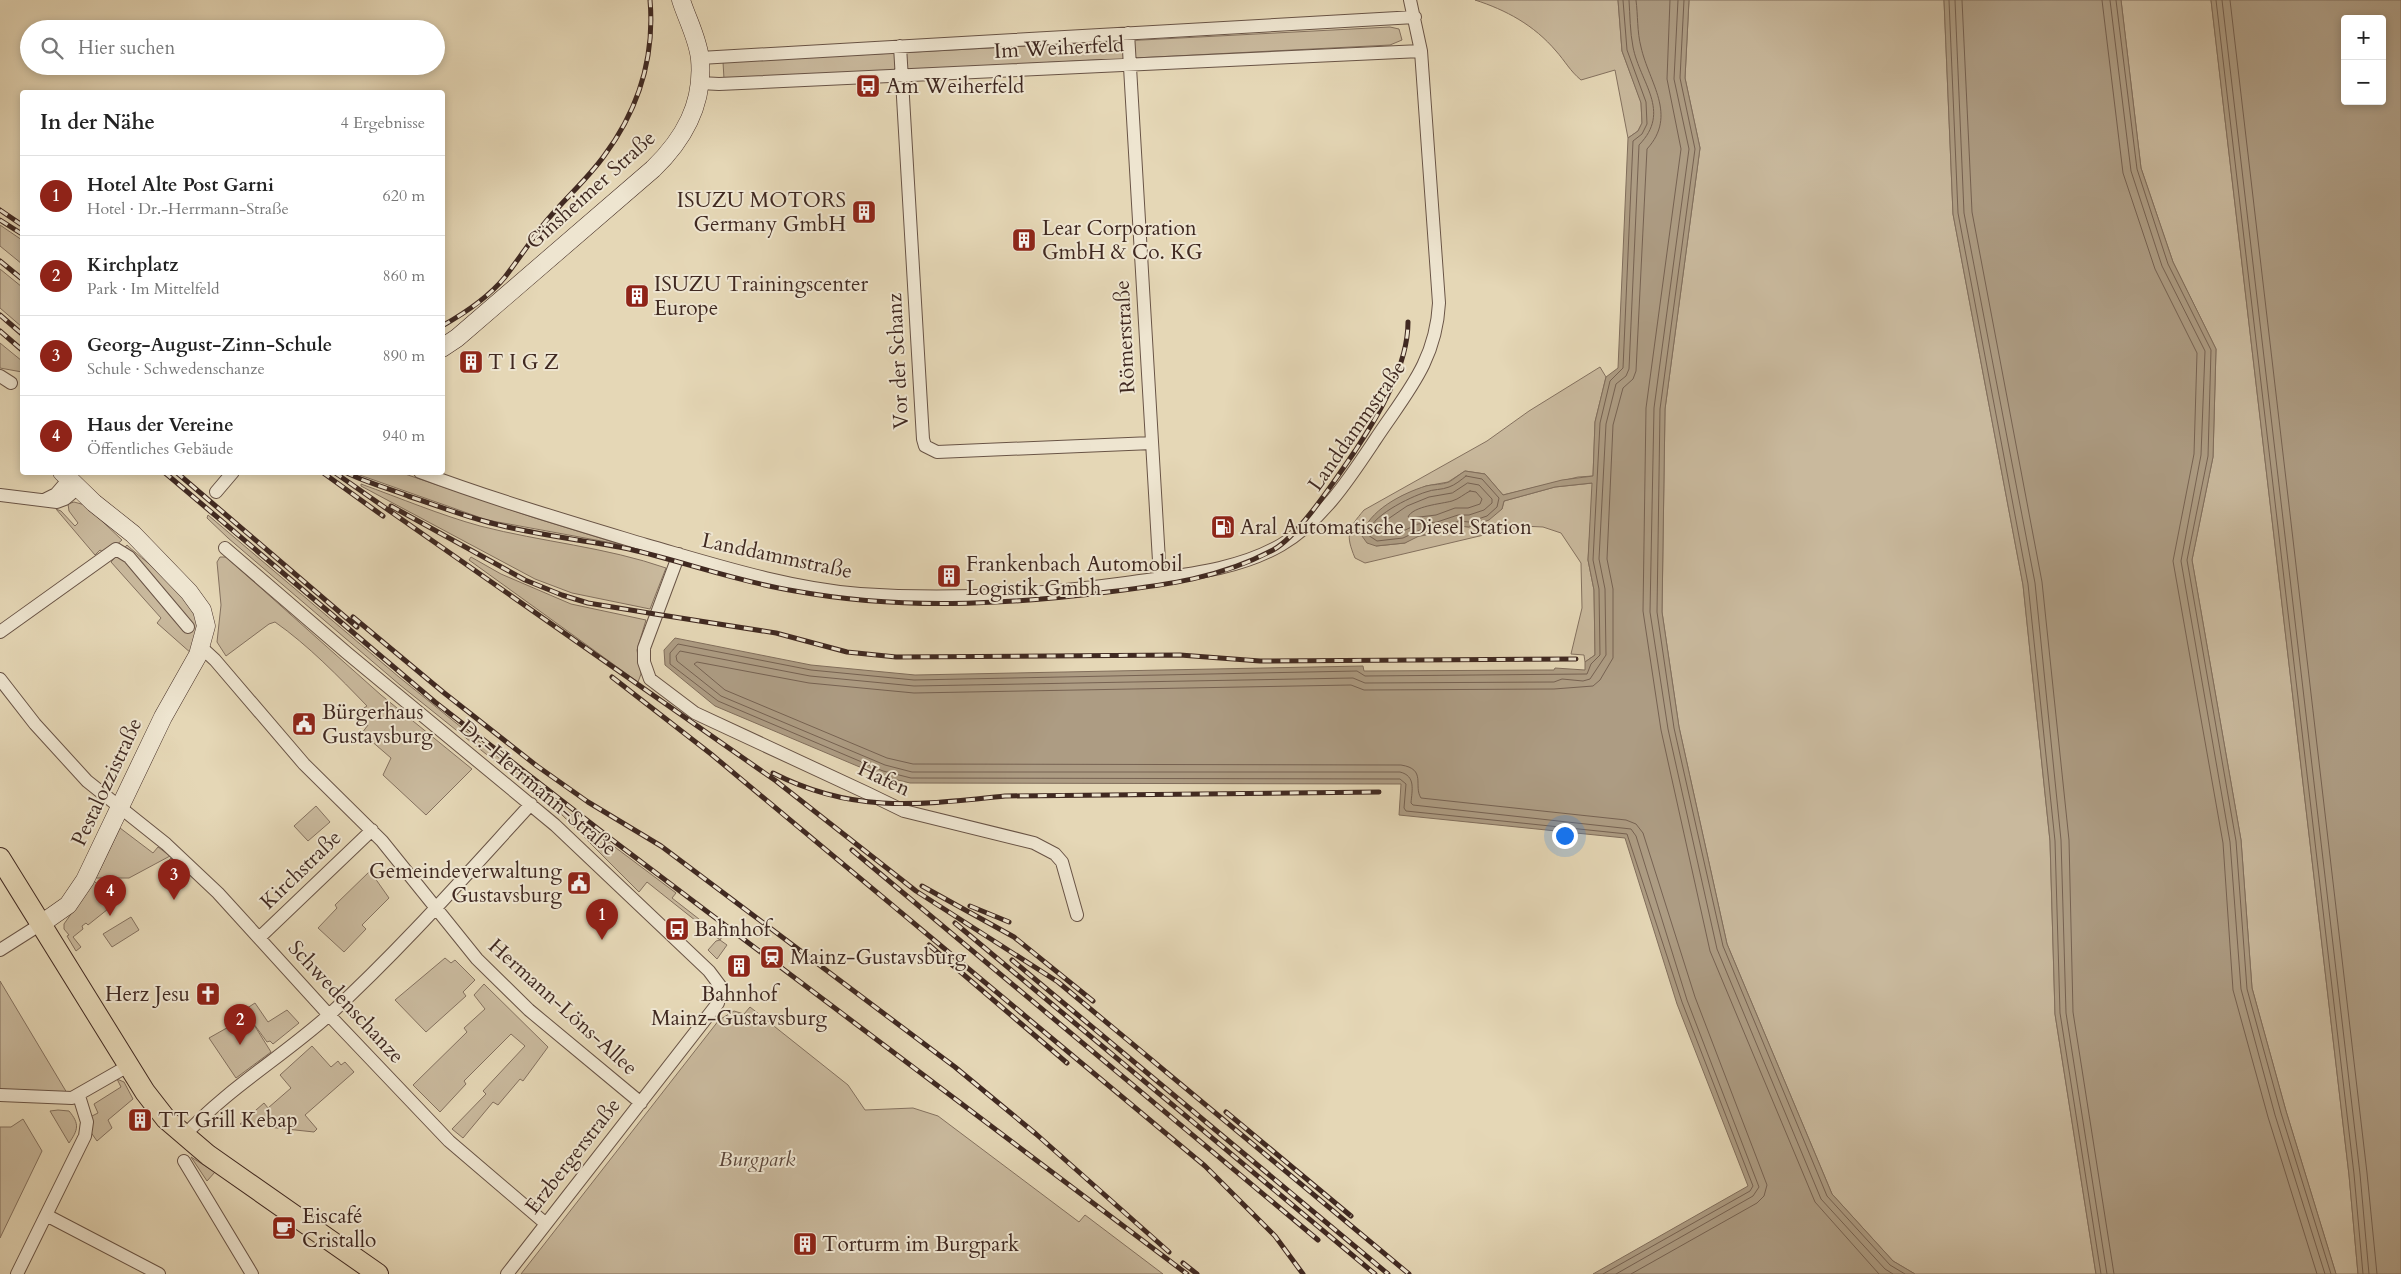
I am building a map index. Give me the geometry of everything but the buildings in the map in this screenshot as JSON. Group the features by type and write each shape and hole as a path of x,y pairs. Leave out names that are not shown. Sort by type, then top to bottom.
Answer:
{"main road":[{"name":"Ginsheimer Straße","path":"445,346 464,332 665,157 686,129 695,108 700,83 700,58 681,0"},
{"path":"69,480 133,534 189,592 202,610 206,626 202,648"},
{"name":"Pestalozzistraße","path":"41,924 73,899 85,880 162,717 202,648"},
{"path":"0,858 152,1103 184,1136 378,1274"}],"street":[{"name":"Landdammstraße","path":"428,475 496,500 742,573 859,594 929,596 1029,594 1200,572 1245,561 1280,545 1305,526 1333,500 1351,477 1419,374 1430,354 1438,327 1439,303 1421,50 1410,0"},
{"name":"Im Weiherfeld","path":"700,58 1415,17"},
{"name":"Römerstraße","path":"1128,33 1160,578"},
{"name":"Vor der Schanz","path":"900,46 922,429 925,446 937,452 1152,443"},
{"name":"Im Weiherfeld","path":"700,83 1421,50"},
{"path":"0,376 11,383"},
{"path":"216,492 230,475"},
{"path":"0,495 61,501 69,480"},
{"name":"Dr.-Herrmann-Straße","path":"226,548 347,653 531,804 624,888 709,971 719,982 722,991"},
{"path":"0,632 116,549 129,557 188,627"},
{"name":"Hafen","path":"679,554 644,648 644,662 650,679 695,714 867,793 888,805 904,811 1034,843 1047,849 1062,862 1077,915"},
{"name":"Hermann-Löns-Allee","path":"202,648 215,660 310,771 372,830 477,958 529,1010 641,1103"},
{"name":"Schwedenschanze","path":"0,679 58,751 93,786 120,806 218,893 328,1015 449,1141 545,1223"},
{"path":"184,1136 214,1106 328,1015 436,908 531,804"},
{"name":"Kirchstraße","path":"259,938 372,830"},
{"path":"0,950 41,924"},
{"name":"Erzbergerstraße","path":"507,1274 718,1003 722,991"},
{"path":"0,1095 63,1099 79,1096 128,1066"},
{"path":"16,1274 84,1136 87,1122 79,1096"},
{"path":"184,1161 252,1274"},
{"path":"46,1215 134,1268 159,1274"}],"green space":[{"path":"1475,0 1618,0 1622,51 1641,102 1642,123 1638,131 1628,138 1615,70 1581,80 1547,42 1529,26 1498,9"},
{"path":"1689,0 1944,0 1953,214 2023,585 2050,841 2055,1014 2096,1274 1915,1274 1893,1261 1832,1194 1727,944 1679,727 1662,612 1665,409 1700,148 1685,78"},
{"path":"2121,0 2211,0 2349,1175 2358,1274 2336,1274 2286,1111 2252,988 2241,840 2192,560 2213,457 2216,349 2173,262 2141,168"},
{"path":"1390,27 1399,29 1402,40 1390,45 724,79 723,62"},
{"path":"0,225 20,239 20,262 0,246"},
{"path":"0,269 20,285 20,325 0,308"},
{"path":"0,343 20,359 20,372 0,368"},
{"path":"1600,367 1606,377 1595,422 1593,476 1578,477 1503,495 1485,474 1465,471 1448,482 1426,486 1402,496 1380,510 1376,546 1405,543 1414,537 1440,533 1459,526 1469,527 1502,509 1504,501 1555,487 1593,483 1588,560 1594,590 1595,655 1585,662 1584,655 1571,654 1582,608 1581,563 1561,533 1543,527 1522,526 1365,563 1355,558 1349,537 1351,527 1364,510 1487,441 1529,411"},
{"path":"360,475 408,475 535,518 623,545 487,520"},
{"path":"361,484 465,522 620,555 666,568 650,609 572,593 535,579 361,486"},
{"path":"74,502 85,505 122,540 106,554 100,550 95,555 56,509 61,511 75,526 78,523 69,511 68,504"},
{"path":"208,515 399,677 539,790 676,893 672,898 722,937 720,940 647,882 639,892 562,815 400,685 228,538 207,518"},
{"path":"127,545 171,584 190,607 196,619 197,631 192,654 157,623 161,618 111,562"},
{"path":"220,557 226,557 381,695 472,769 426,815 383,775 391,758 362,733 368,725 356,713 367,706 323,662 287,631 275,622 269,624 226,656 217,642 221,605 217,562"},
{"path":"471,557 501,574 571,604 646,620 637,650 641,674 638,682 469,560"},
{"path":"316,806 330,822 308,841 294,826"},
{"path":"120,828 153,853 158,847 170,856 129,878 96,878"},
{"path":"171,858 187,874 178,885 166,863"},
{"path":"370,871 389,898 362,925 366,929 344,952 318,928 337,908 335,905"},
{"path":"94,881 117,902 106,906 108,909 88,925 86,923 82,926 83,929 73,937 81,947 76,951 67,936 69,935 64,929 64,924"},
{"path":"131,917 139,930 112,947 103,934"},
{"path":"720,940 727,945 717,959 708,950 716,941"},
{"path":"445,958 451,963 455,960 475,980 463,992 466,996 426,1032 395,1000"},
{"path":"0,981 67,1093 0,1089"},
{"path":"484,984 548,1047 523,1081 520,1079 498,1105 493,1102 463,1138 452,1129 486,1094 483,1091 525,1046 511,1034 464,1081 466,1084 440,1112 413,1085 467,1032 464,1028 485,1009 474,995"},
{"path":"255,1003 268,1022 287,1010 299,1023 273,1044 270,1041 267,1042 251,1020 271,1052 236,1078 209,1038 248,1016 244,1010"},
{"name":"Burgpark","path":"750,1007 848,1085 865,1110 913,1108 938,1116 1079,1222 1085,1215 1163,1274 521,1274 719,1020 734,1011 744,1014"},
{"path":"312,1046 331,1067 338,1061 341,1065 345,1062 354,1072 305,1115 317,1129 314,1132 240,1124 264,1103 268,1108 291,1088 280,1075"},
{"path":"117,1079 124,1082 133,1099 108,1120 112,1128 97,1141 90,1131 90,1117 98,1113 94,1104 121,1087"},
{"path":"50,1111 69,1111 76,1123 76,1131 69,1143"},
{"path":"23,1119 42,1151 0,1238 0,1127 11,1127"},
{"path":"191,1157 215,1172 207,1181"}],"water":[{"path":"1618,0 1689,0 1685,78 1700,148 1665,409 1662,612 1679,727 1727,944 1832,1194 1893,1261 1915,1274 1593,1274 1748,1186 1677,1004 1625,838 1399,815 1401,784 910,783 881,776 715,706 665,665 664,650 675,638 811,665 915,675 1363,666 1364,671 1554,670 1555,668 1585,670 1585,662 1595,655 1594,590 1588,560 1592,483 1555,487 1504,501 1502,509 1489,520 1469,527 1459,526 1440,533 1421,535 1405,543 1376,546 1367,543 1362,536 1365,527 1371,519 1387,504 1417,489 1449,482 1465,471 1485,474 1503,495 1562,480 1593,476 1595,422 1606,377 1618,368 1628,138 1638,131 1642,123 1641,103 1622,51"},
{"path":"1944,0 2121,0 2141,168 2173,262 2216,349 2213,457 2192,560 2241,840 2252,988 2286,1111 2336,1274 2096,1274 2055,1014 2050,841 2023,585 1953,214"},
{"path":"2211,0 2401,0 2401,1274 2358,1274 2349,1175"}],"railway":[{"path":"445,324 476,304 498,285 543,225 597,165 616,138 635,102 647,63 650,42 650,0"},
{"path":"0,210 20,224"},
{"path":"0,220 20,233"},
{"path":"0,261 20,277"},
{"path":"0,315 20,332"},
{"path":"352,475 408,496 502,526 629,549 774,587 834,597 873,601 952,604 1030,600 1172,583 1213,574 1253,560 1283,543 1306,519 1364,437 1382,406 1403,356 1408,322"},
{"path":"0,331 20,348"},
{"path":"168,475 435,702 615,842 1187,1274"},
{"path":"180,475 357,627"},
{"path":"326,475 383,516"},
{"path":"338,475 776,781 916,891 1058,982 1409,1274"},
{"path":"391,506 525,580 562,595 588,603 776,633 847,652 896,657 1180,655 1260,661 1576,659"},
{"path":"353,617 443,692 537,766 588,802 661,846 955,1067 1036,1134 1169,1252"},
{"path":"612,677 711,754 1205,1166 1275,1236 1303,1274"},
{"path":"773,773 802,786 831,795 859,801 887,803 944,802 1005,796 1379,792"},
{"path":"852,850 1318,1240"},
{"path":"922,886 1014,937 1093,1001"},
{"path":"970,906 1009,922"},
{"path":"955,923 1375,1274"},
{"path":"929,945 1067,1063"},
{"path":"1012,960 1388,1274"},
{"path":"1226,1112 1351,1216"},
{"path":"1183,1263 1197,1274"}],"place":[{"name":"Am Weiherfeld","path":"868,86"},
{"name":"ISUZU MOTORS Germany GmbH","path":"864,212"},
{"name":"Lear Corporation GmbH & Co. KG","path":"1024,240"},
{"name":"ISUZU Trainingscenter Europe","path":"637,296"},
{"name":"T I G Z","path":"471,362"},
{"name":"Aral Automatische Diesel Station","path":"1223,527"},
{"name":"Frankenbach Automobil Logistik Gmbh","path":"949,576"},
{"name":"Bürgerhaus Gustavsburg","path":"304,724"},
{"name":"Gemeindeverwaltung Gustavsburg","path":"579,883"},
{"name":"Georg-August-Zinn-Schule","path":"174,900"},
{"name":"Haus der Vereine","path":"110,916"},
{"name":"Bahnhof","path":"677,929"},
{"name":"Hotel Alte Post Garni","path":"602,940"},
{"name":"Mainz-Gustavsburg","path":"772,957"},
{"name":"Bahnhof Mainz-Gustavsburg","path":"739,966"},
{"name":"Herz Jesu","path":"208,994"},
{"name":"Kirchplatz","path":"240,1045"},
{"name":"TT Grill Kebap","path":"140,1120"},
{"name":"Eiscafé Cristallo","path":"284,1228"},
{"name":"Torturm im Burgpark","path":"805,1244"}]}
